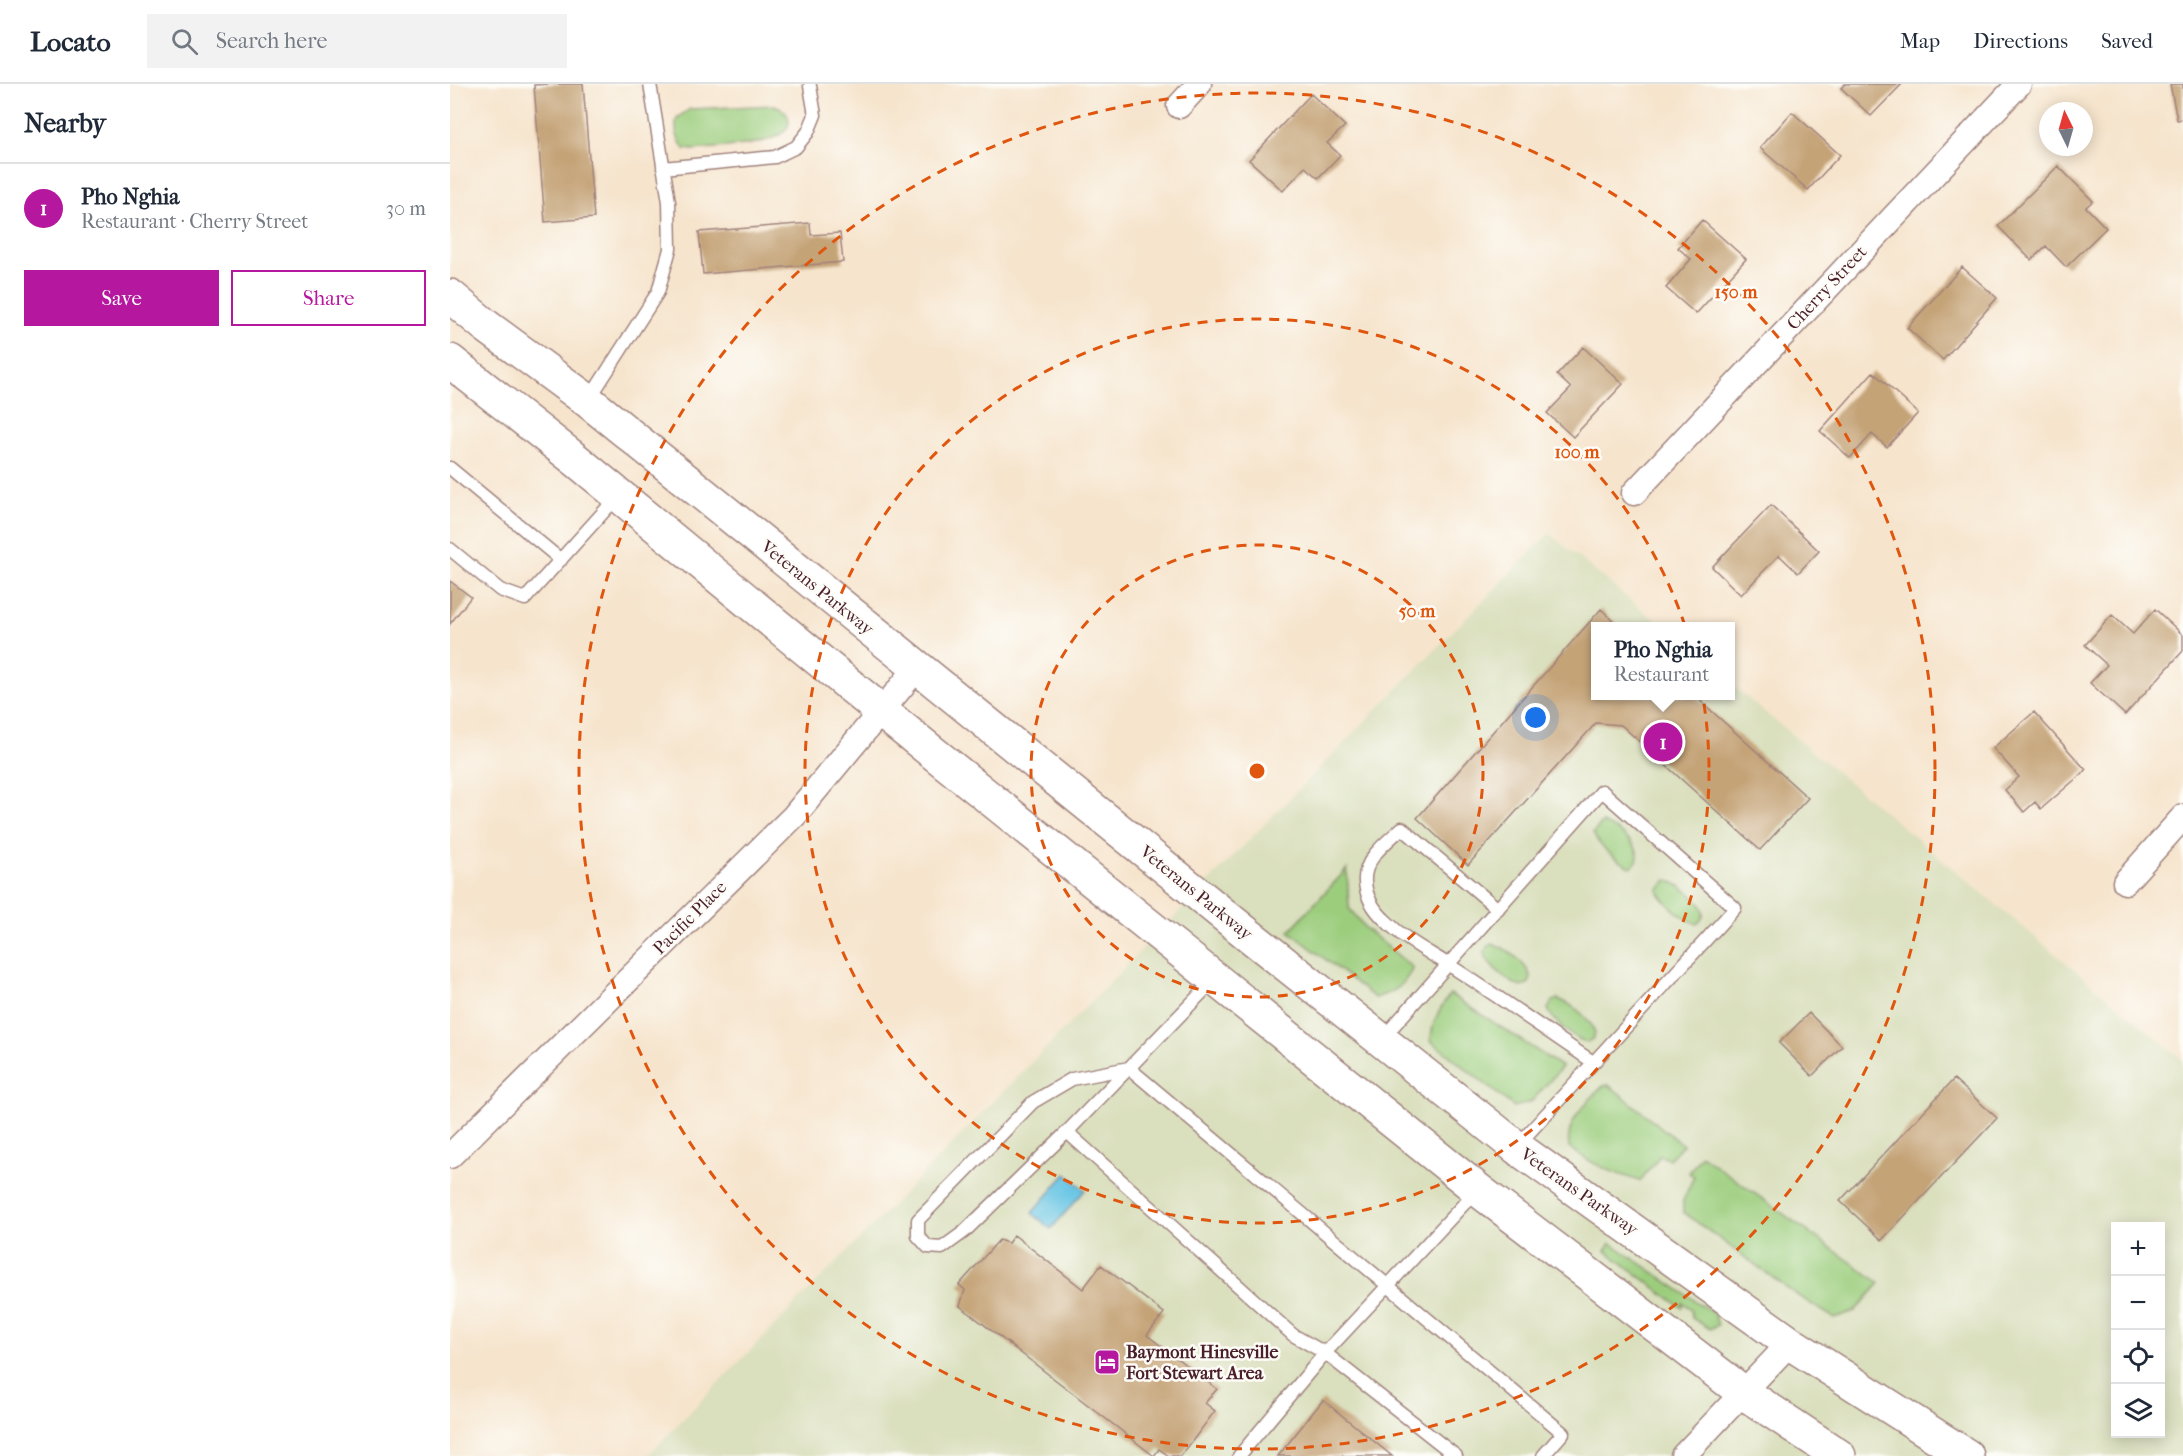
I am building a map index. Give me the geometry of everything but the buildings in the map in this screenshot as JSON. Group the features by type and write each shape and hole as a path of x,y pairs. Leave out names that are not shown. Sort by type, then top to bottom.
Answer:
{"main road":[{"name":"Veterans Parkway","path":"450,296 486,326 588,401 917,668 1516,1147 1790,1342 1966,1456"},
{"path":"452,365 619,495 881,711 1477,1189 1744,1393 1839,1456"}],"street":[{"path":"1179,106 1199,84"},
{"name":"Cherry Street","path":"1634,493 2019,84"},
{"name":"Pacific Place","path":"450,1156 794,816 917,668"},
{"path":"2125,882 2183,818"},
{"path":"1683,1456 1790,1342"}],"lane":[{"path":"588,401 658,292 670,249 669,202 650,84"},
{"path":"663,168 775,157 796,147 808,132 815,115 810,86"},
{"path":"450,468 561,560"},
{"path":"450,549 500,590 525,599 619,495"},
{"path":"1382,1040 1602,791 1735,908 1516,1147"},
{"path":"1498,909 1402,828 1379,849 1368,865 1364,880 1366,892 1371,905 1384,920 1408,941 1449,964 1593,1062"},
{"path":"1129,1068 1072,1079 1033,1102 918,1220 918,1236 927,1247 942,1248 963,1232 1067,1132 1215,980"},
{"path":"1129,1068 1563,1433 1543,1456"},
{"path":"1067,1132 1293,1335 1325,1353 1456,1456"},
{"path":"1239,1456 1325,1353 1477,1189"}],"shaded area":[{"path":"1549,533 1657,622 1591,622 1591,700 1735,700 1735,687 2183,1060 2183,1456 647,1456"}],"green space":[{"path":"775,105 786,112 789,121 785,130 764,141 732,147 694,150 684,149 677,134 677,118 690,109"},
{"path":"1602,823 1624,835 1635,848 1638,855 1637,861 1631,867 1609,853 1599,843 1593,833"},
{"path":"1347,869 1349,908 1365,928 1413,968 1398,988 1375,998 1289,931"},
{"path":"1667,880 1689,892 1701,905 1702,918 1697,924 1674,910 1664,900 1658,890"},
{"path":"1493,944 1505,949 1521,962 1531,978 1529,983 1522,987 1517,985 1495,968 1484,953 1488,946"},
{"path":"1450,994 1562,1067 1531,1102 1514,1107 1431,1041 1434,1022"},
{"path":"1557,999 1575,1008 1589,1022 1595,1033 1587,1043 1564,1029 1554,1019 1548,1009"},
{"path":"1609,1085 1683,1145 1669,1159 1660,1156 1640,1181 1602,1167 1569,1147 1570,1129 1578,1113 1603,1086"},
{"path":"1701,1155 1880,1283 1855,1311 1834,1318 1798,1296 1683,1212 1683,1201 1694,1176 1689,1173"},
{"path":"1611,1243 1714,1314 1718,1325 1710,1329 1692,1318 1691,1309 1683,1303 1682,1308 1606,1251"}],"water":[{"path":"1066,1174 1085,1190 1051,1229 1032,1213"}],"place":[{"name":"Pho Nghia","path":"1663,742"},
{"name":"Baymont Hinesville Fort Stewart Area","path":"1107,1362"}]}
